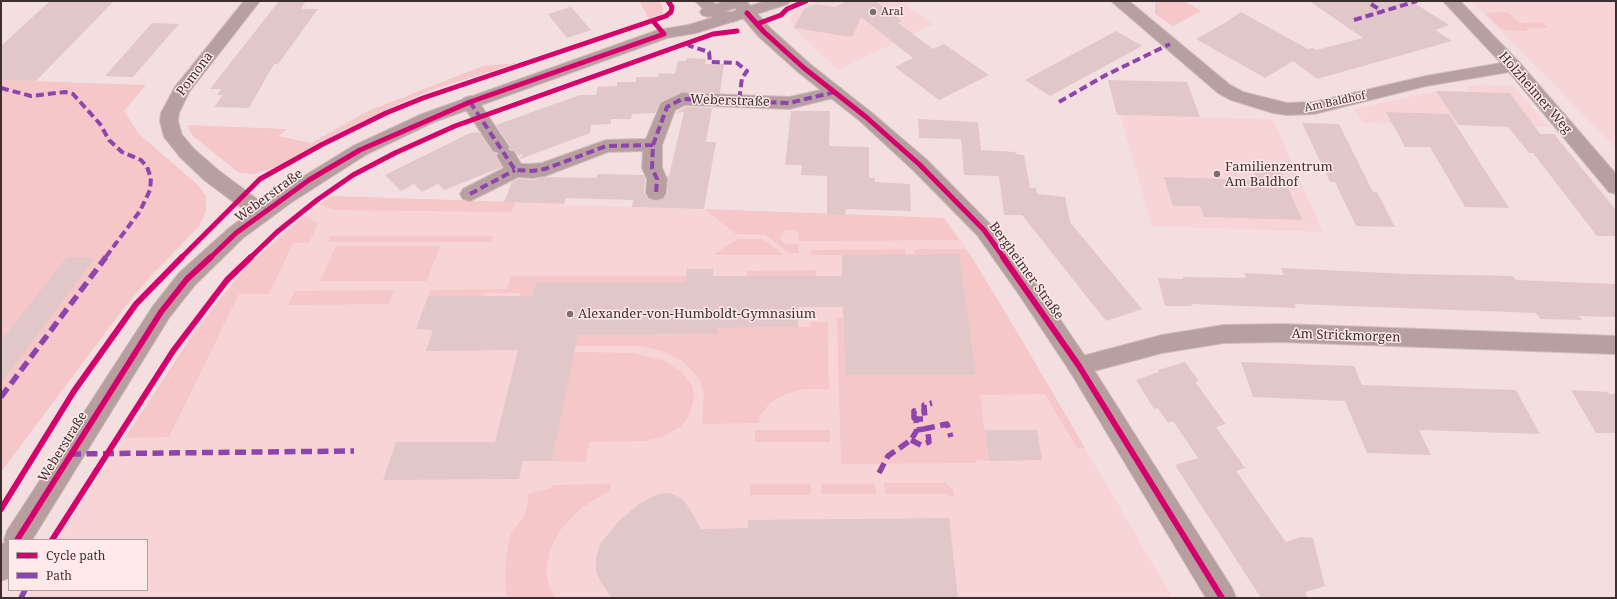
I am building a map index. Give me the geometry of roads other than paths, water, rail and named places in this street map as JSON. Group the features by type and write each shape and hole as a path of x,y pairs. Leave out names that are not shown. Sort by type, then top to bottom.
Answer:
{"main road":[{"path":"739,7 782,1"},
{"name":"Weberstraße","path":"664,34 680,21 708,6"},
{"name":"Bergheimer Straße","path":"708,6 719,15 739,7 775,42 819,81 835,92 920,165 979,224 1012,268 1079,366 1222,598"},
{"name":"Weberstraße","path":"18,539 161,312 186,280 211,255 262,213 309,180 360,150 470,102 664,34 690,30 739,7"},
{"path":"1,568 8,556"}],"street":[{"name":"Pomona","path":"252,1 181,91 170,113 169,121 173,137 187,153 211,175 262,213"},
{"name":"Am Baldhof","path":"1119,1 1224,89 1237,96 1273,107 1294,109 1314,108 1426,81 1513,66"},
{"name":"Holzheimer Weg","path":"1451,1 1513,66 1616,187"},
{"name":"Weberstraße","path":"656,193 657,179 652,168 653,145 667,107 682,99 789,102 835,92"},
{"path":"470,102 507,158 532,171 545,169 606,146 653,145"},
{"path":"470,194 507,158"},
{"name":"Am Strickmorgen","path":"1079,366 1162,344 1224,334 1290,334 1616,345"}],"place":[{"name":"Aral","path":"873,12"},
{"name":"Familienzentrum Am Baldhof","path":"1217,174"},
{"name":"Alexander-von-Humboldt-Gymnasium","path":"570,314"}]}
